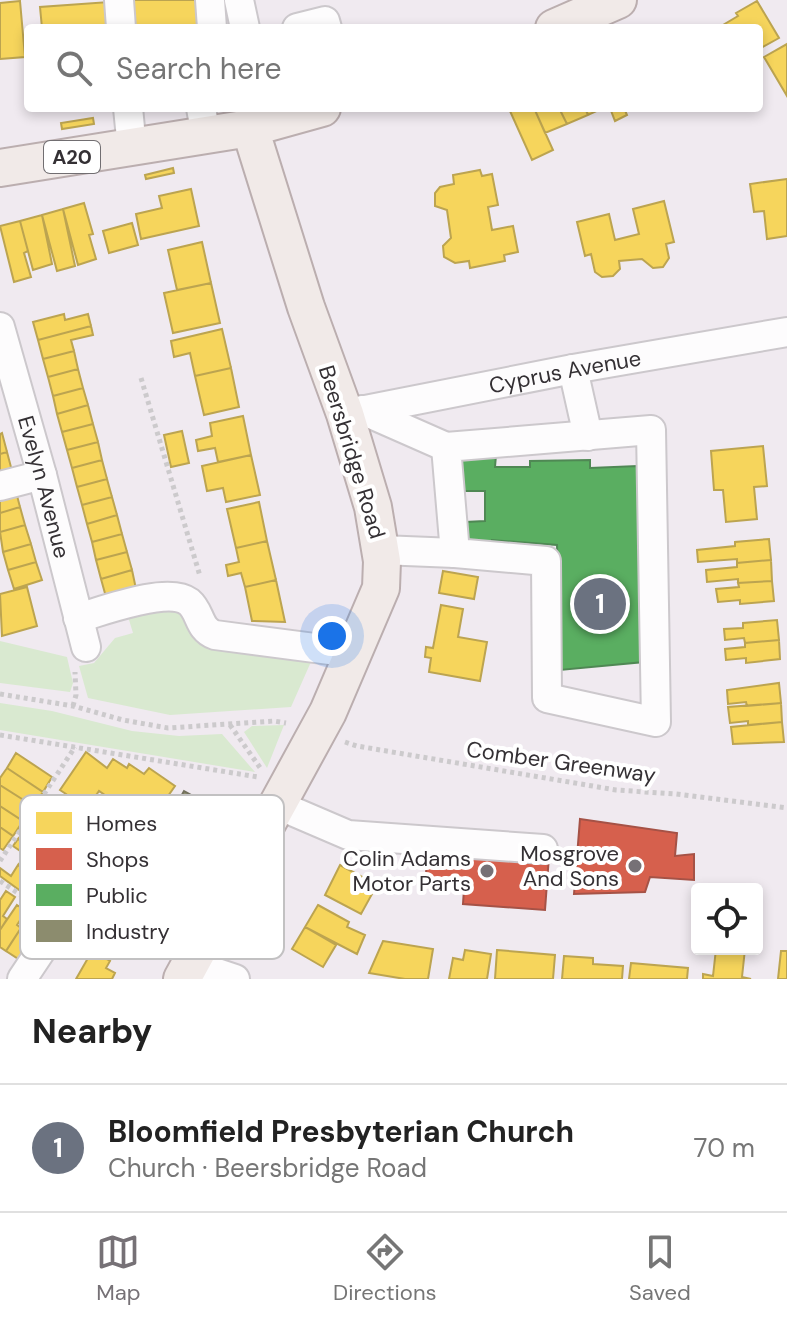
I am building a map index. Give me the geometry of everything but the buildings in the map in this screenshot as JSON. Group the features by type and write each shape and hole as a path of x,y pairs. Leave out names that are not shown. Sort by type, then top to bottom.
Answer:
{"main road":[{"path":"563,24 618,0"},
{"name":"A20","path":"0,168 132,148 203,122 250,128 308,112"},
{"name":"Beersbridge Road","path":"250,128 306,307 354,412 381,550 381,588 328,712 283,795"}],"street":[{"path":"119,0 121,24"},
{"path":"210,0 212,24"},
{"path":"239,0 244,24"},
{"path":"128,112 132,148"},
{"name":"Evelyn Avenue","path":"0,327 86,647"},
{"name":"Cyprus Avenue","path":"354,412 573,369 787,332"},
{"path":"573,369 588,436"},
{"path":"354,412 446,447 651,430 656,722 547,698 546,561 381,550"},
{"path":"446,447 455,553"},
{"path":"0,486 42,475"},
{"path":"78,618 163,596 178,596 192,604 201,626 215,635 353,653"},
{"path":"284,808 348,835 543,849"},
{"path":"22,979 35,959"},
{"path":"186,971 235,979"}],"path":[{"path":"141,378 204,590"},
{"path":"73,706 76,695 74,664 86,647"},
{"path":"0,694 73,706 168,728 274,721 290,724"},
{"path":"0,735 267,779 230,724"},
{"name":"Comber Greenway","path":"332,737 357,746 616,790 787,808"},
{"path":"43,795 75,747"},
{"path":"0,861 20,831"},
{"path":"0,881 20,895"}],"green space":[{"path":"172,604 198,637 314,655 291,707 170,715 88,698 79,666 94,663 115,638 133,633 126,610"},
{"path":"0,641 67,657 73,683 70,692 0,683"},
{"path":"0,703 52,711 132,731 179,736 222,734 255,772 0,730"},
{"path":"284,725 267,768 244,732 252,726"}],"place":[{"name":"Bloomfield Presbyterian Church","path":"600,604"},
{"name":"Mosgrove And Sons","path":"635,866"},
{"name":"Colin Adams Motor Parts","path":"487,871"}]}
